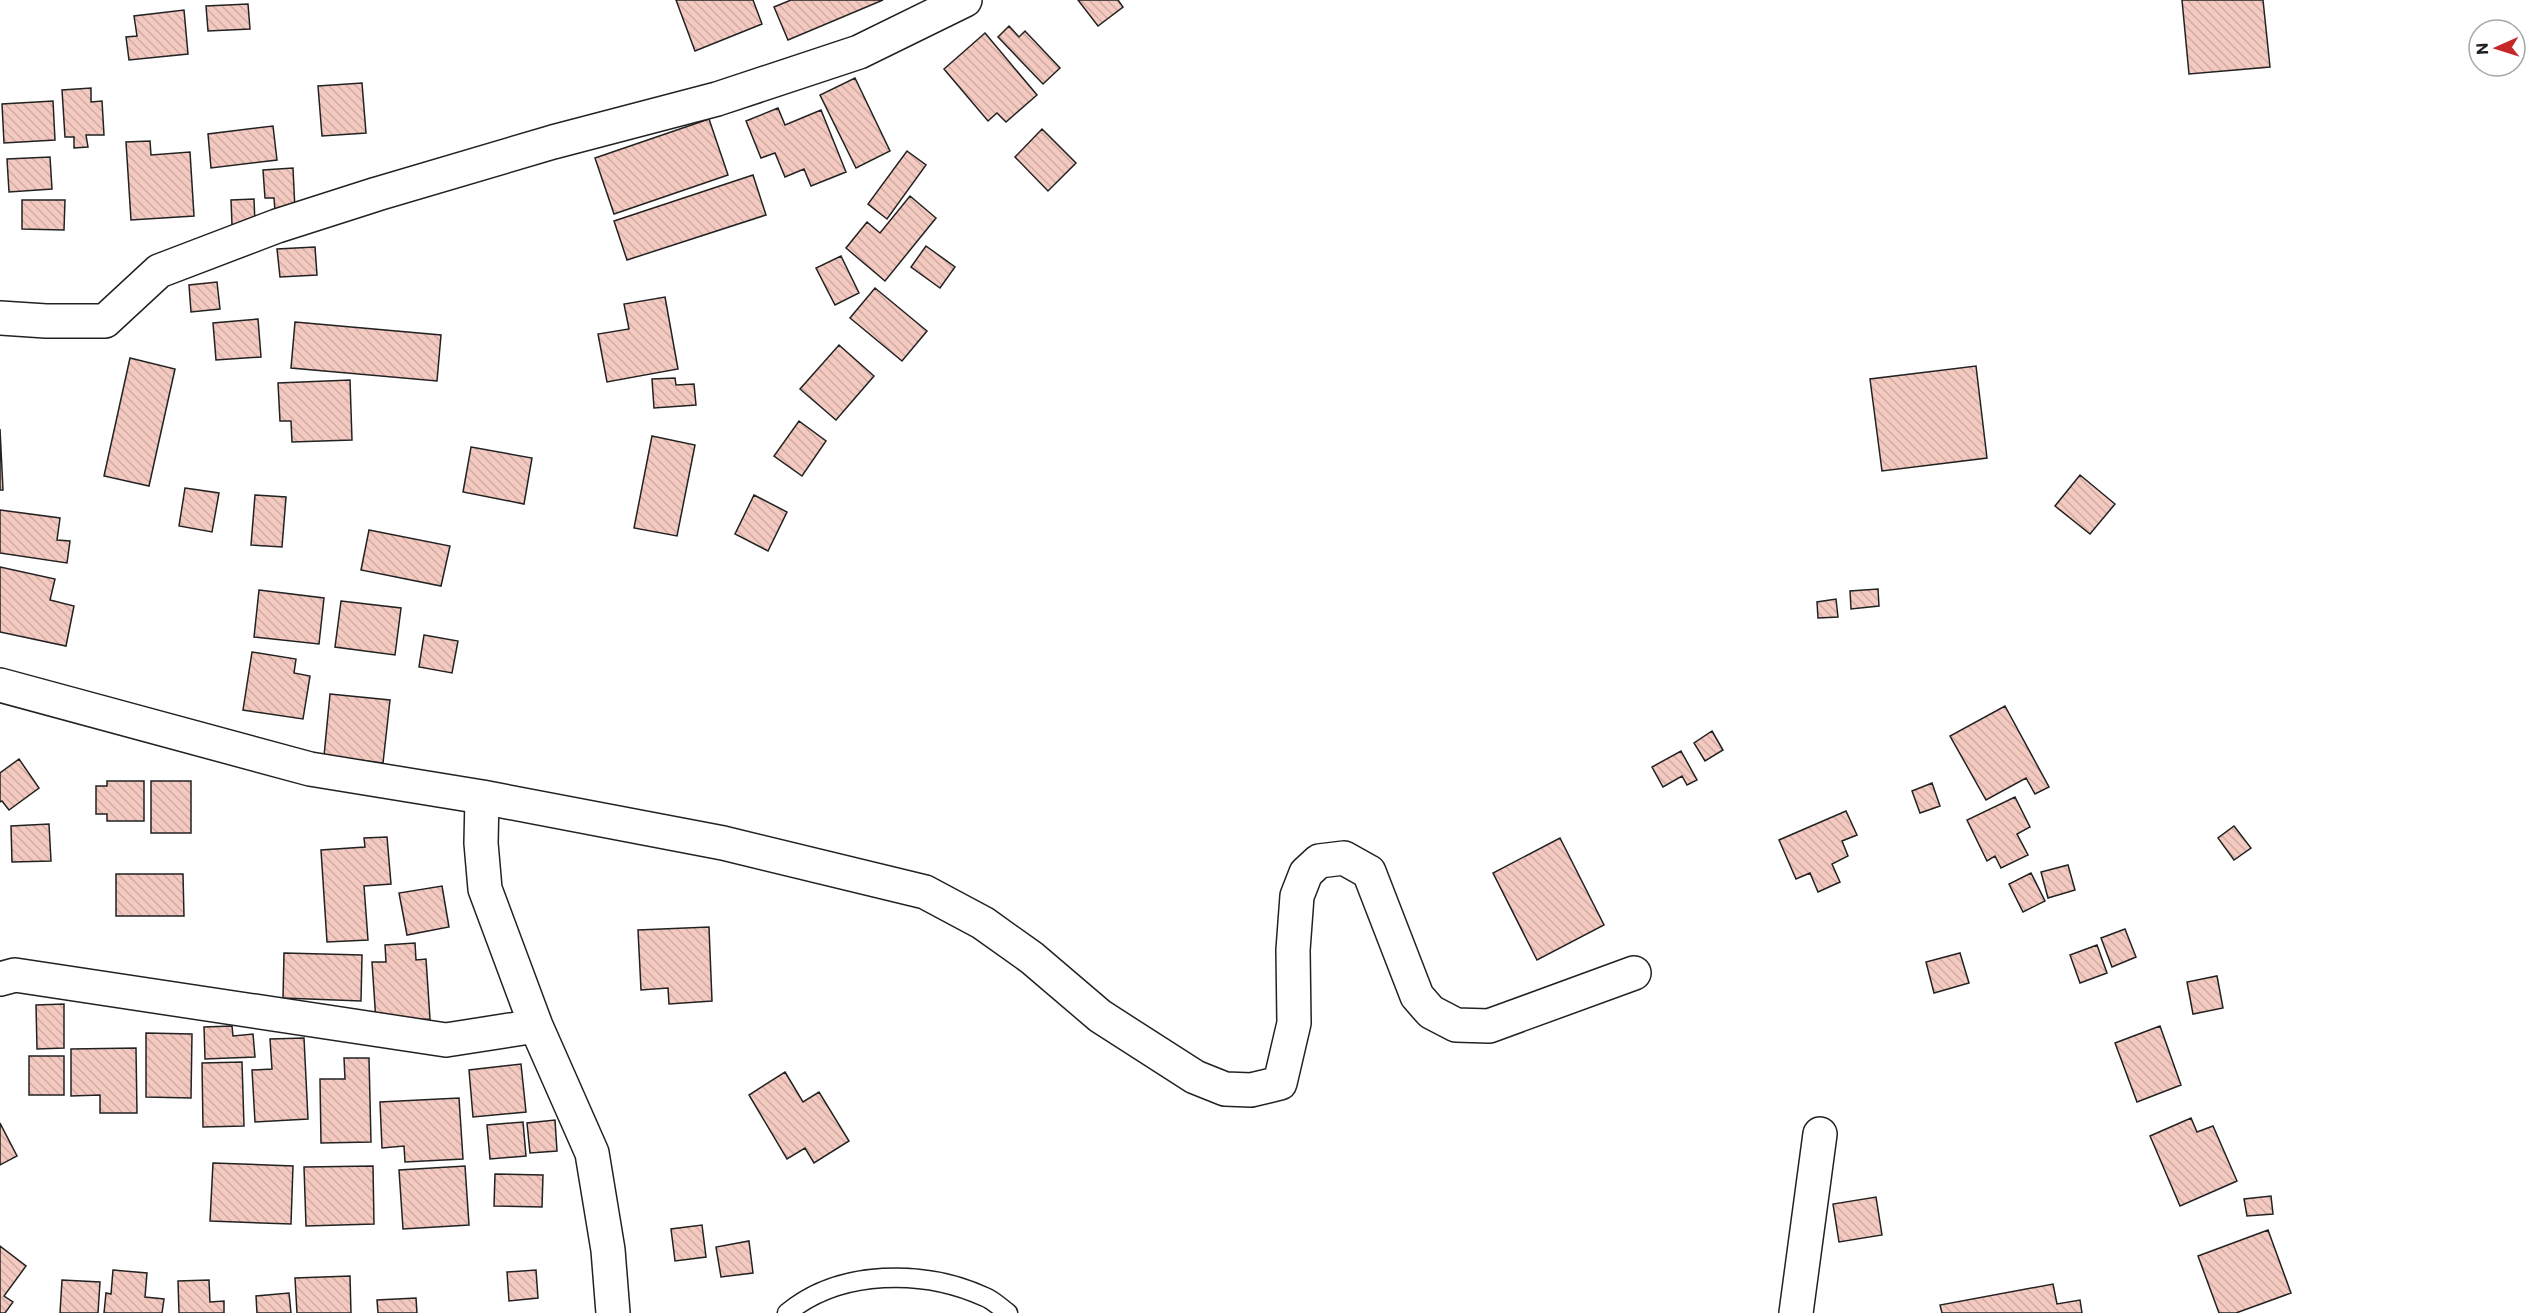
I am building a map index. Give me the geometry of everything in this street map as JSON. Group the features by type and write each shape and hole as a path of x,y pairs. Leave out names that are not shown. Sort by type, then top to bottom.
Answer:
{"street":[{"path":"0,318 105,321 159,271 277,226 553,142 717,99 859,52 965,0"},
{"path":"0,685 310,769 482,797 723,843 925,892 983,923 1032,958 1100,1016 1195,1077 1225,1089 1251,1090 1280,1083 1294,1023 1293,950 1297,896 1306,873 1319,861 1344,858 1369,872 1417,996 1431,1012 1456,1025 1489,1026 1634,973"},
{"path":"482,797 481,843 485,889 536,1026 592,1153 608,1250 613,1313"},
{"path":"0,979 15,975 446,1040 536,1026"},
{"path":"1796,1313 1820,1134"}],"lane":[{"path":"787,1313 830,1287 885,1277 939,1282 986,1297 1008,1313"}],"building":[{"path":"676,0 753,0 762,24 695,51"},
{"path":"791,0 883,0 788,40 774,7"},
{"path":"1078,0 1118,0 1123,7 1098,26"},
{"path":"2182,0 2263,0 2270,67 2189,74"},
{"path":"248,4 250,29 208,31 206,6"},
{"path":"184,10 188,54 129,60 126,37 137,36 134,16"},
{"path":"1009,26 1019,37 1025,31 1060,68 1043,84 998,37"},
{"path":"985,33 1037,95 1006,122 997,113 988,121 944,69"},
{"path":"855,78 890,151 856,168 820,95"},
{"path":"362,83 366,133 322,136 318,86"},
{"path":"91,88 91,102 102,101 104,135 86,135 88,147 74,148 74,137 65,137 62,90"},
{"path":"53,101 55,140 4,143 2,104"},
{"path":"778,108 785,125 821,110 846,172 811,186 804,169 785,177 775,153 761,158 746,121"},
{"path":"709,119 728,175 614,214 595,158"},
{"path":"273,126 277,160 211,168 208,134"},
{"path":"1042,129 1076,163 1048,191 1015,157"},
{"path":"150,141 151,155 190,152 194,216 131,220 126,142"},
{"path":"907,151 926,165 887,219 868,204"},
{"path":"50,157 52,189 9,192 7,159"},
{"path":"293,168 295,210 275,211 274,198 265,198 263,170"},
{"path":"753,175 766,215 627,260 614,221"},
{"path":"910,196 936,218 885,281 846,248 867,222 880,233"},
{"path":"254,199 255,224 232,225 231,200"},
{"path":"22,200 65,200 64,230 22,229"},
{"path":"926,246 955,267 940,288 911,267"},
{"path":"315,247 317,275 280,277 277,249"},
{"path":"841,256 859,293 835,305 816,268"},
{"path":"217,282 220,309 191,312 189,285"},
{"path":"875,288 927,331 902,361 850,318"},
{"path":"665,297 678,369 607,382 598,334 629,329 624,304"},
{"path":"258,319 261,357 216,360 213,323"},
{"path":"295,322 441,335 437,381 291,368"},
{"path":"839,345 874,376 836,420 800,389"},
{"path":"130,358 175,369 149,486 104,476"},
{"path":"1976,366 1987,458 1882,471 1870,379"},
{"path":"675,378 676,385 694,384 696,405 654,408 652,379"},
{"path":"350,380 352,440 292,442 291,421 280,421 278,383"},
{"path":"799,421 826,441 802,476 774,456"},
{"path":"0,429 3,490 0,490"},
{"path":"652,436 695,445 677,536 634,528"},
{"path":"471,447 532,458 524,504 463,492"},
{"path":"2080,475 2115,504 2090,534 2055,506"},
{"path":"185,488 219,493 212,532 179,526"},
{"path":"255,495 286,497 282,547 251,545"},
{"path":"754,495 787,512 768,551 735,534"},
{"path":"0,510 60,518 57,540 70,541 67,563 0,553"},
{"path":"369,530 450,546 441,586 361,570"},
{"path":"0,567 55,579 50,600 74,606 66,646 0,632"},
{"path":"1878,589 1879,606 1851,609 1850,591"},
{"path":"259,590 324,598 319,644 254,637"},
{"path":"1836,599 1838,617 1818,618 1817,602"},
{"path":"341,601 401,608 395,655 335,647"},
{"path":"424,635 458,641 452,673 419,667"},
{"path":"252,652 296,659 294,673 310,676 303,719 243,710"},
{"path":"330,694 390,700 383,763 324,756"},
{"path":"2005,706 2049,787 2035,794 2026,778 1986,800 1950,736"},
{"path":"1712,731 1723,750 1705,761 1694,743"},
{"path":"1681,751 1697,780 1687,785 1682,776 1663,787 1652,767"},
{"path":"19,759 39,788 9,810 2,801 0,802 0,773"},
{"path":"107,781 144,781 144,821 107,821 107,814 96,814 96,786 107,786"},
{"path":"151,781 191,781 191,833 151,833"},
{"path":"1932,783 1940,806 1920,813 1912,791"},
{"path":"2015,797 2030,827 2017,834 2028,855 2001,868 1995,856 1987,861 1967,820"},
{"path":"1846,811 1857,835 1842,841 1848,856 1832,864 1840,882 1818,892 1810,873 1796,879 1779,840"},
{"path":"49,824 51,861 12,862 11,826"},
{"path":"2234,826 2251,848 2234,860 2218,838"},
{"path":"387,837 391,884 364,886 368,940 327,942 321,850 365,847 364,838"},
{"path":"1560,838 1604,925 1537,960 1493,873"},
{"path":"2068,865 2075,890 2048,898 2041,872"},
{"path":"2031,873 2045,901 2023,912 2009,884"},
{"path":"116,874 183,874 184,916 116,916"},
{"path":"442,886 449,927 407,935 399,893"},
{"path":"709,927 712,1001 669,1004 668,988 641,990 638,930"},
{"path":"2125,929 2136,957 2112,967 2101,938"},
{"path":"415,943 416,960 426,959 430,1019 376,1022 372,962 386,962 385,945"},
{"path":"2097,945 2107,973 2080,983 2070,955"},
{"path":"284,953 362,955 361,1001 283,998"},
{"path":"1960,953 1969,983 1934,993 1926,962"},
{"path":"2217,976 2223,1008 2193,1014 2187,982"},
{"path":"64,1004 64,1048 37,1049 36,1005"},
{"path":"232,1026 233,1036 253,1034 255,1057 205,1059 204,1027"},
{"path":"2160,1026 2181,1085 2137,1102 2115,1043"},
{"path":"146,1033 192,1034 191,1098 146,1097"},
{"path":"304,1038 308,1119 255,1122 252,1070 272,1069 270,1039"},
{"path":"136,1048 137,1113 100,1113 100,1095 71,1096 71,1049"},
{"path":"29,1056 64,1056 64,1095 29,1095"},
{"path":"344,1058 369,1058 371,1142 321,1143 320,1079 345,1079"},
{"path":"242,1062 244,1126 203,1127 202,1063"},
{"path":"521,1064 526,1112 473,1117 469,1070"},
{"path":"785,1072 803,1102 819,1092 849,1141 814,1163 805,1148 787,1159 749,1095"},
{"path":"459,1098 463,1159 405,1162 404,1146 382,1148 380,1102"},
{"path":"2191,1118 2197,1132 2213,1126 2237,1181 2180,1206 2150,1136"},
{"path":"555,1120 557,1151 530,1153 527,1123"},
{"path":"523,1122 526,1156 490,1159 487,1125"},
{"path":"0,1123 17,1156 0,1165"},
{"path":"213,1163 293,1166 291,1224 210,1221"},
{"path":"373,1166 374,1224 306,1226 304,1167"},
{"path":"465,1166 469,1225 403,1229 399,1170"},
{"path":"495,1174 543,1175 542,1207 494,1206"},
{"path":"2271,1196 2273,1214 2247,1216 2244,1199"},
{"path":"1876,1197 1882,1235 1839,1242 1833,1204"},
{"path":"702,1225 706,1257 675,1261 671,1229"},
{"path":"2268,1230 2291,1293 2236,1313 2219,1313 2198,1256"},
{"path":"749,1241 753,1273 721,1277 716,1247"},
{"path":"0,1246 26,1266 4,1296 13,1302 5,1313 0,1313"},
{"path":"113,1270 147,1273 145,1297 164,1299 162,1313 104,1313 106,1293 111,1294"},
{"path":"536,1270 538,1298 509,1301 507,1272"},
{"path":"350,1276 351,1313 297,1313 295,1278"},
{"path":"62,1280 100,1282 98,1313 60,1313"},
{"path":"209,1280 210,1302 224,1301 224,1313 179,1313 178,1281"},
{"path":"2053,1284 2057,1304 2080,1300 2082,1313 1942,1313 1940,1305"},
{"path":"289,1293 291,1313 257,1313 256,1296"},
{"path":"416,1298 417,1313 378,1313 377,1300"}]}
